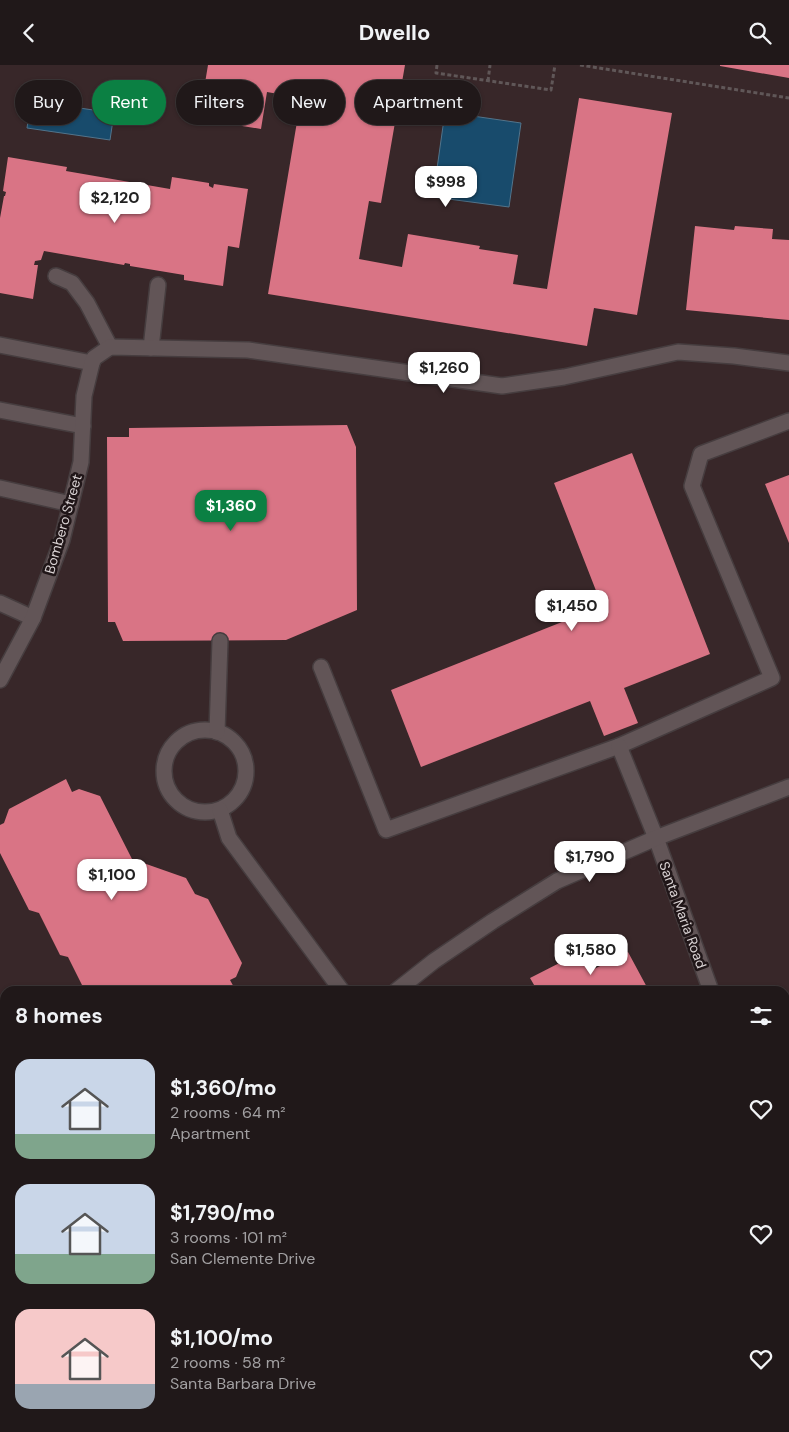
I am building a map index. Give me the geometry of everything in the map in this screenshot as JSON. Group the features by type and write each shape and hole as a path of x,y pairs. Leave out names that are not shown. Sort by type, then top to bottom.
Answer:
{"street":[{"path":"56,276 72,283 87,303 110,347"},
{"path":"151,348 158,285"},
{"path":"0,345 93,361 110,347 248,350 502,385 564,377 678,352 734,356 789,363"},
{"name":"Bombero Street","path":"0,680 33,618 62,540 81,462 84,396 93,361"},
{"path":"0,410 83,426"},
{"path":"321,667 386,830 618,746 772,678 692,486 700,454 789,421"},
{"path":"0,488 71,505"},
{"path":"0,603 33,618"},
{"path":"217,732 220,641"},
{"path":"202,730 217,732 228,737 238,746 244,757 245,782 240,794 231,804 220,810 206,813 191,811 179,804 169,794 164,781 163,766 167,752 176,741 188,733 202,730"},
{"name":"Santa Maria Road","path":"618,746 656,838 709,986"},
{"path":"402,986 434,961 478,931 557,881 656,838 789,787"},
{"path":"220,810 229,838 338,986"}],"path":[{"path":"437,65 436,73 551,90 555,65"},
{"path":"488,81 490,65"},
{"path":"580,65 789,98"}],"shaded area":[{"path":"0,65 789,65 789,986 0,986"}],"water":[{"path":"82,108 92,110 92,125 112,125 110,140 27,128 27,125 82,125"},
{"path":"481,117 521,123 509,207 433,197 443,125 481,125"}],"building":[{"path":"208,65 405,65 402,80 355,80 355,125 395,125 381,203 369,201 359,259 402,267 408,234 480,246 479,249 518,255 513,284 547,289 579,98 672,113 637,315 594,308 587,346 268,294 296,125 345,125 345,80 273,80 273,93 267,92 263,117 263,80 206,80"},
{"path":"789,65 789,78 720,66"},
{"path":"236,125 262,125 261,129"},
{"path":"8,157 67,167 66,171 170,189 172,177 209,183 209,186 213,188 214,184 248,189 239,248 228,246 223,286 184,280 184,275 130,266 130,264 125,263 124,265 44,251 41,260 35,261 34,265 38,265 33,299 0,293 0,218 6,192 3,191"},
{"path":"695,226 734,230 735,226 773,229 772,239 789,240 789,320 686,310"},
{"path":"347,425 356,447 357,610 286,640 123,641 115,622 108,622 107,437 129,437 129,428"},
{"path":"632,453 710,654 624,688 638,723 604,736 590,701 421,767 391,690 602,606 554,483"},
{"path":"789,475 789,543 765,484"},
{"path":"66,779 72,792 79,789 100,796 132,859 186,878 195,894 208,899 242,963 236,977 230,980 233,986 82,986 68,957 60,955 39,913 29,910 0,853 0,825 4,823 9,809"},
{"path":"585,950 594,969 628,952 646,986 535,986 530,978"}]}
